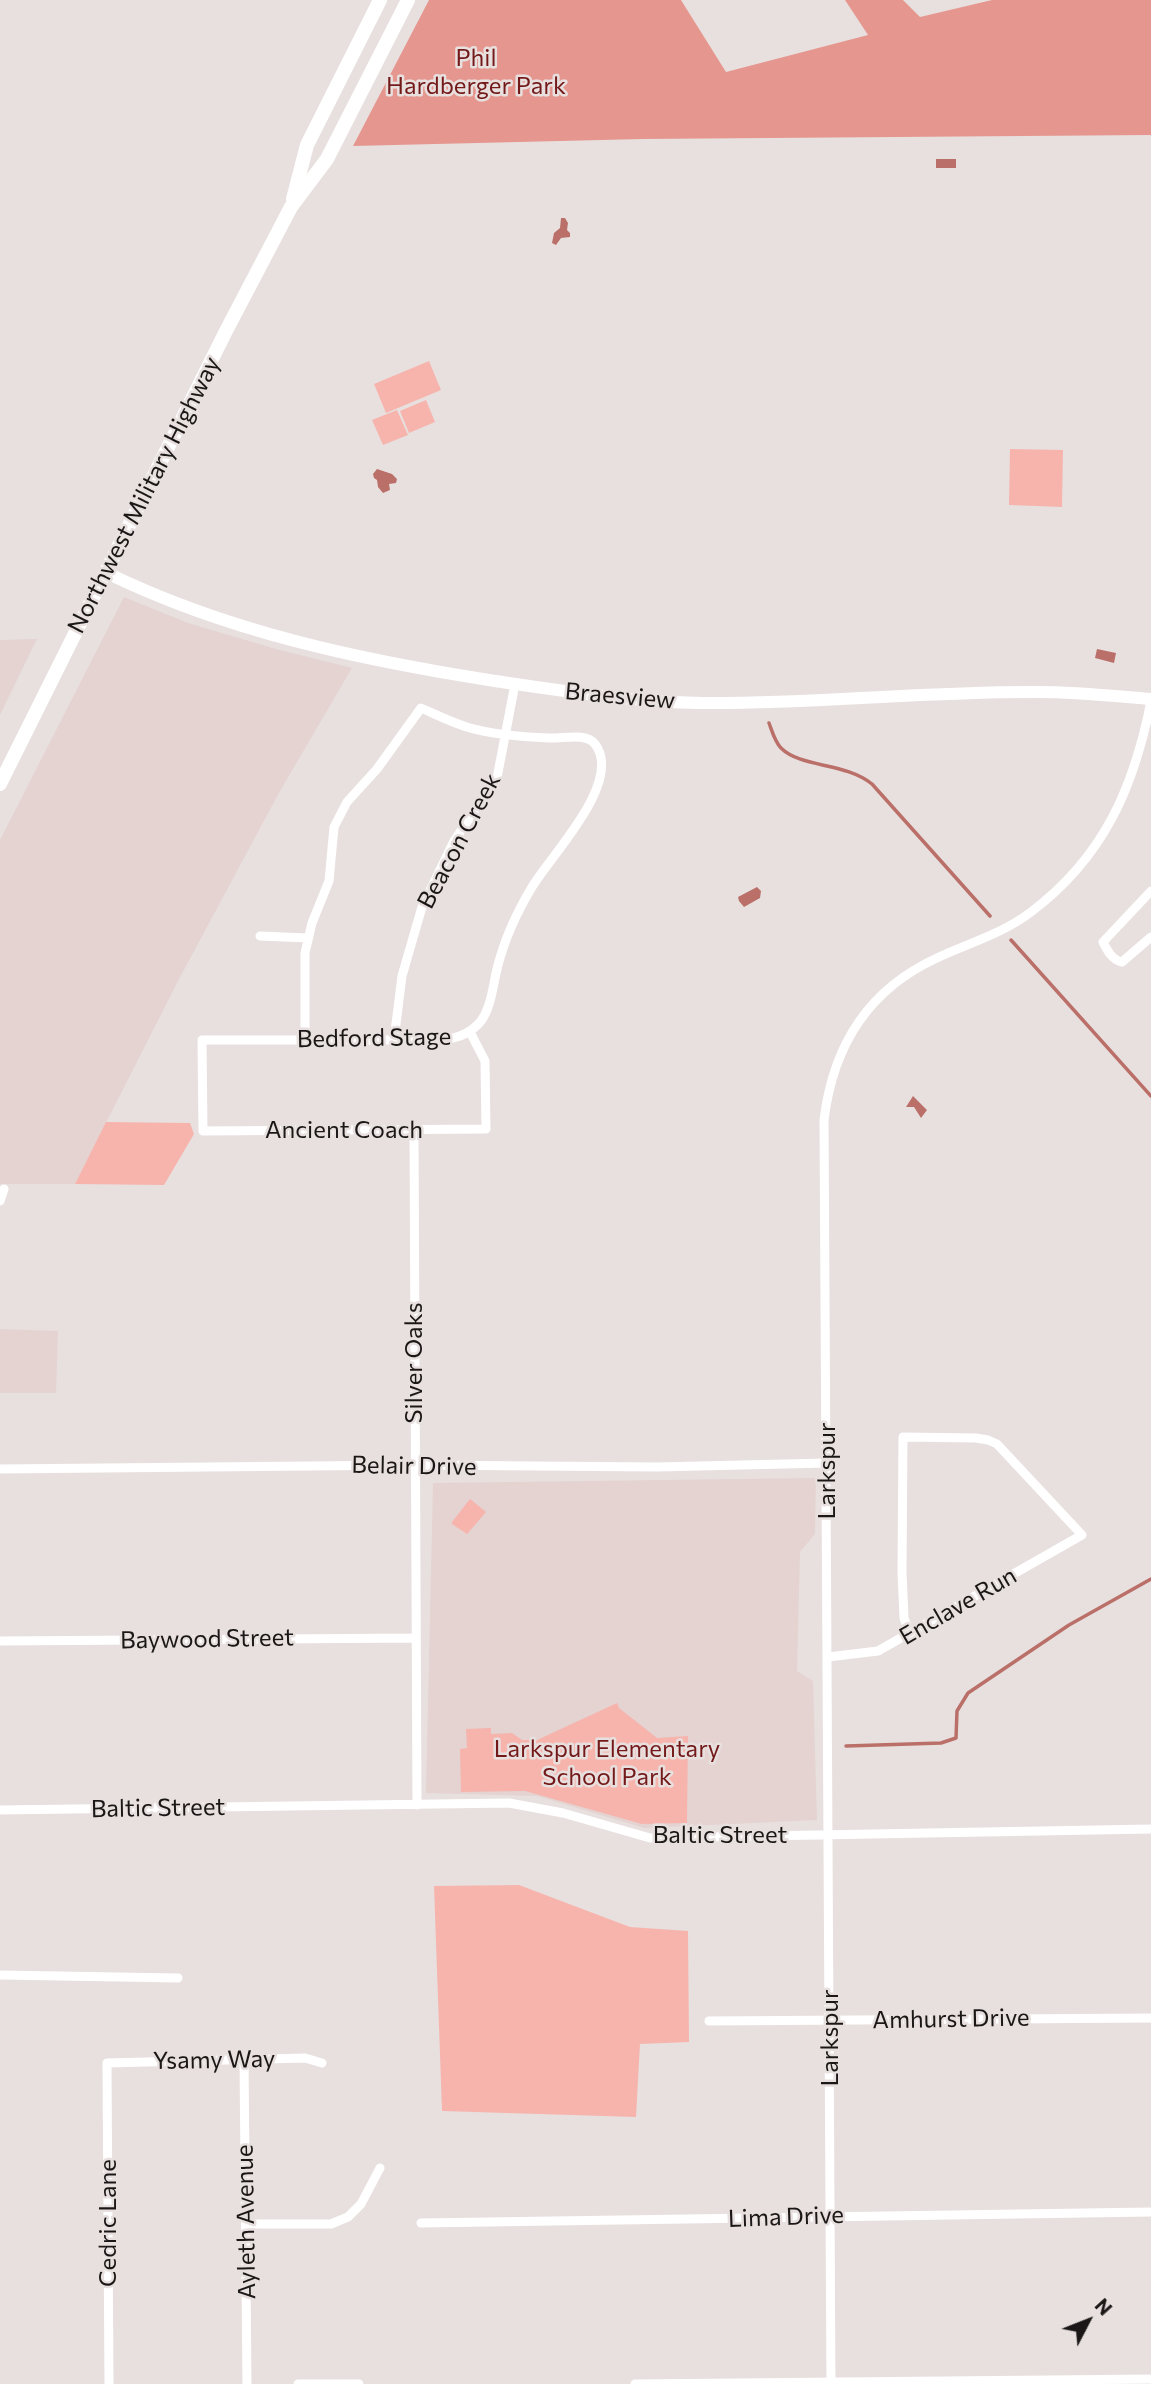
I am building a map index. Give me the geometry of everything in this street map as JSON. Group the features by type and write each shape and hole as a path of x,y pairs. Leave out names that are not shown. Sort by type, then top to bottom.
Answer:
{"main road":[{"name":"Northwest Military Highway","path":"291,207 307,145 380,0"},
{"name":"Northwest Military Highway","path":"0,784 291,207 327,159 404,1"}],"street":[{"name":"Braesview","path":"105,572 189,610 277,636 370,660 515,684 701,703 1038,692 1151,700"},
{"name":"Beacon Creek","path":"394,1040 402,976 422,907 454,841 494,784 515,684"},
{"name":"Larkspur","path":"831,2383 824,1120 830,1081 845,1044 867,1011 896,983 936,959 1006,929 1053,894 1094,850 1124,798 1134,770 1151,700"},
{"path":"304,1040 303,973 309,938 329,881 331,842 340,813 350,797 377,769 421,708 461,725 504,733"},
{"name":"Bedford Stage","path":"203,1130 202,1040 444,1040 470,1032 481,1021 489,1004 498,964 517,913 549,861 582,819 592,798 601,756 594,742 583,738 549,738 504,733"},
{"path":"1151,891 1104,942 1115,959 1122,962 1151,937"},
{"path":"260,936 309,938"},
{"name":"Ancient Coach","path":"203,1130 486,1129 485,1061 470,1032"},
{"name":"Silver Oaks","path":"414,1130 417,1805"},
{"path":"0,1201 4,1189"},
{"name":"Enclave Run","path":"828,1657 878,1651 910,1634 1082,1535 997,1444 988,1440 903,1437 904,1618 910,1634"},
{"name":"Belair Drive","path":"0,1469 414,1465 657,1467 827,1463"},
{"name":"Baywood Street","path":"0,1641 415,1637"},
{"name":"Baltic Street","path":"0,1810 509,1803 563,1813 650,1838 1151,1829"},
{"path":"0,1975 178,1978"},
{"name":"Amhurst Drive","path":"709,2021 1151,2018"},
{"name":"Ysamy Way","path":"107,2063 305,2058 322,2063"},
{"name":"Ayleth Avenue","path":"244,2059 247,2384"},
{"name":"Cedric Lane","path":"107,2063 109,2384"},
{"path":"247,2224 331,2224 348,2217 360,2204 380,2168"},
{"name":"Lima Drive","path":"421,2223 1151,2212"},
{"path":"635,2384 1151,2379"},
{"path":"298,2384 359,2384"}],"shaded area":[{"path":"936,159 956,159 956,168 936,168"},
{"path":"561,218 565,218 568,223 570,237 561,238 556,245 552,243 554,233 560,228"},
{"path":"377,469 392,474 397,479 396,483 389,484 390,490 383,493 373,474"},
{"path":"124,597 188,623 352,668 280,791 178,981 75,1184 0,1184 0,840"},
{"path":"37,639 0,715 0,640"},
{"path":"1097,649 1116,653 1114,663 1095,658"},
{"path":"757,887 761,891 760,898 744,907 738,897"},
{"path":"913,1096 927,1110 921,1118 914,1107 906,1107"},
{"path":"0,1329 58,1331 56,1393 0,1393"},
{"path":"816,1478 815,1534 800,1552 797,1671 813,1681 817,1820 644,1828 537,1796 426,1793 433,1483"}],"green space":[{"name":"Phil Hardberger Park","path":"429,0 681,0 726,72 868,35 845,0 903,0 920,17 992,0 1151,0 1151,135 643,139 353,146"},
{"path":"429,361 441,390 386,413 374,384"},
{"path":"426,400 435,422 409,433 400,411"},
{"path":"397,410 408,435 383,445 372,420"},
{"path":"1010,449 1063,450 1062,507 1009,505"},
{"path":"106,1122 190,1123 194,1134 164,1185 75,1184"},
{"path":"470,1499 486,1512 467,1534 452,1522"},
{"name":"Larkspur Elementary School Park","path":"617,1703 619,1708 657,1738 688,1736 687,1823 642,1824 525,1791 461,1792 460,1749 467,1748 466,1729 491,1728 491,1734 512,1733 522,1740 537,1740"},
{"path":"519,1885 630,1927 688,1931 689,2042 640,2044 636,2117 442,2111 434,1886"}],"waterway":[{"path":"769,723 777,743 790,754 849,772 872,784 990,916"},
{"path":"1011,940 1151,1096"},
{"path":"846,1746 941,1743 956,1738 957,1711 968,1693 1069,1625 1151,1579"}]}
